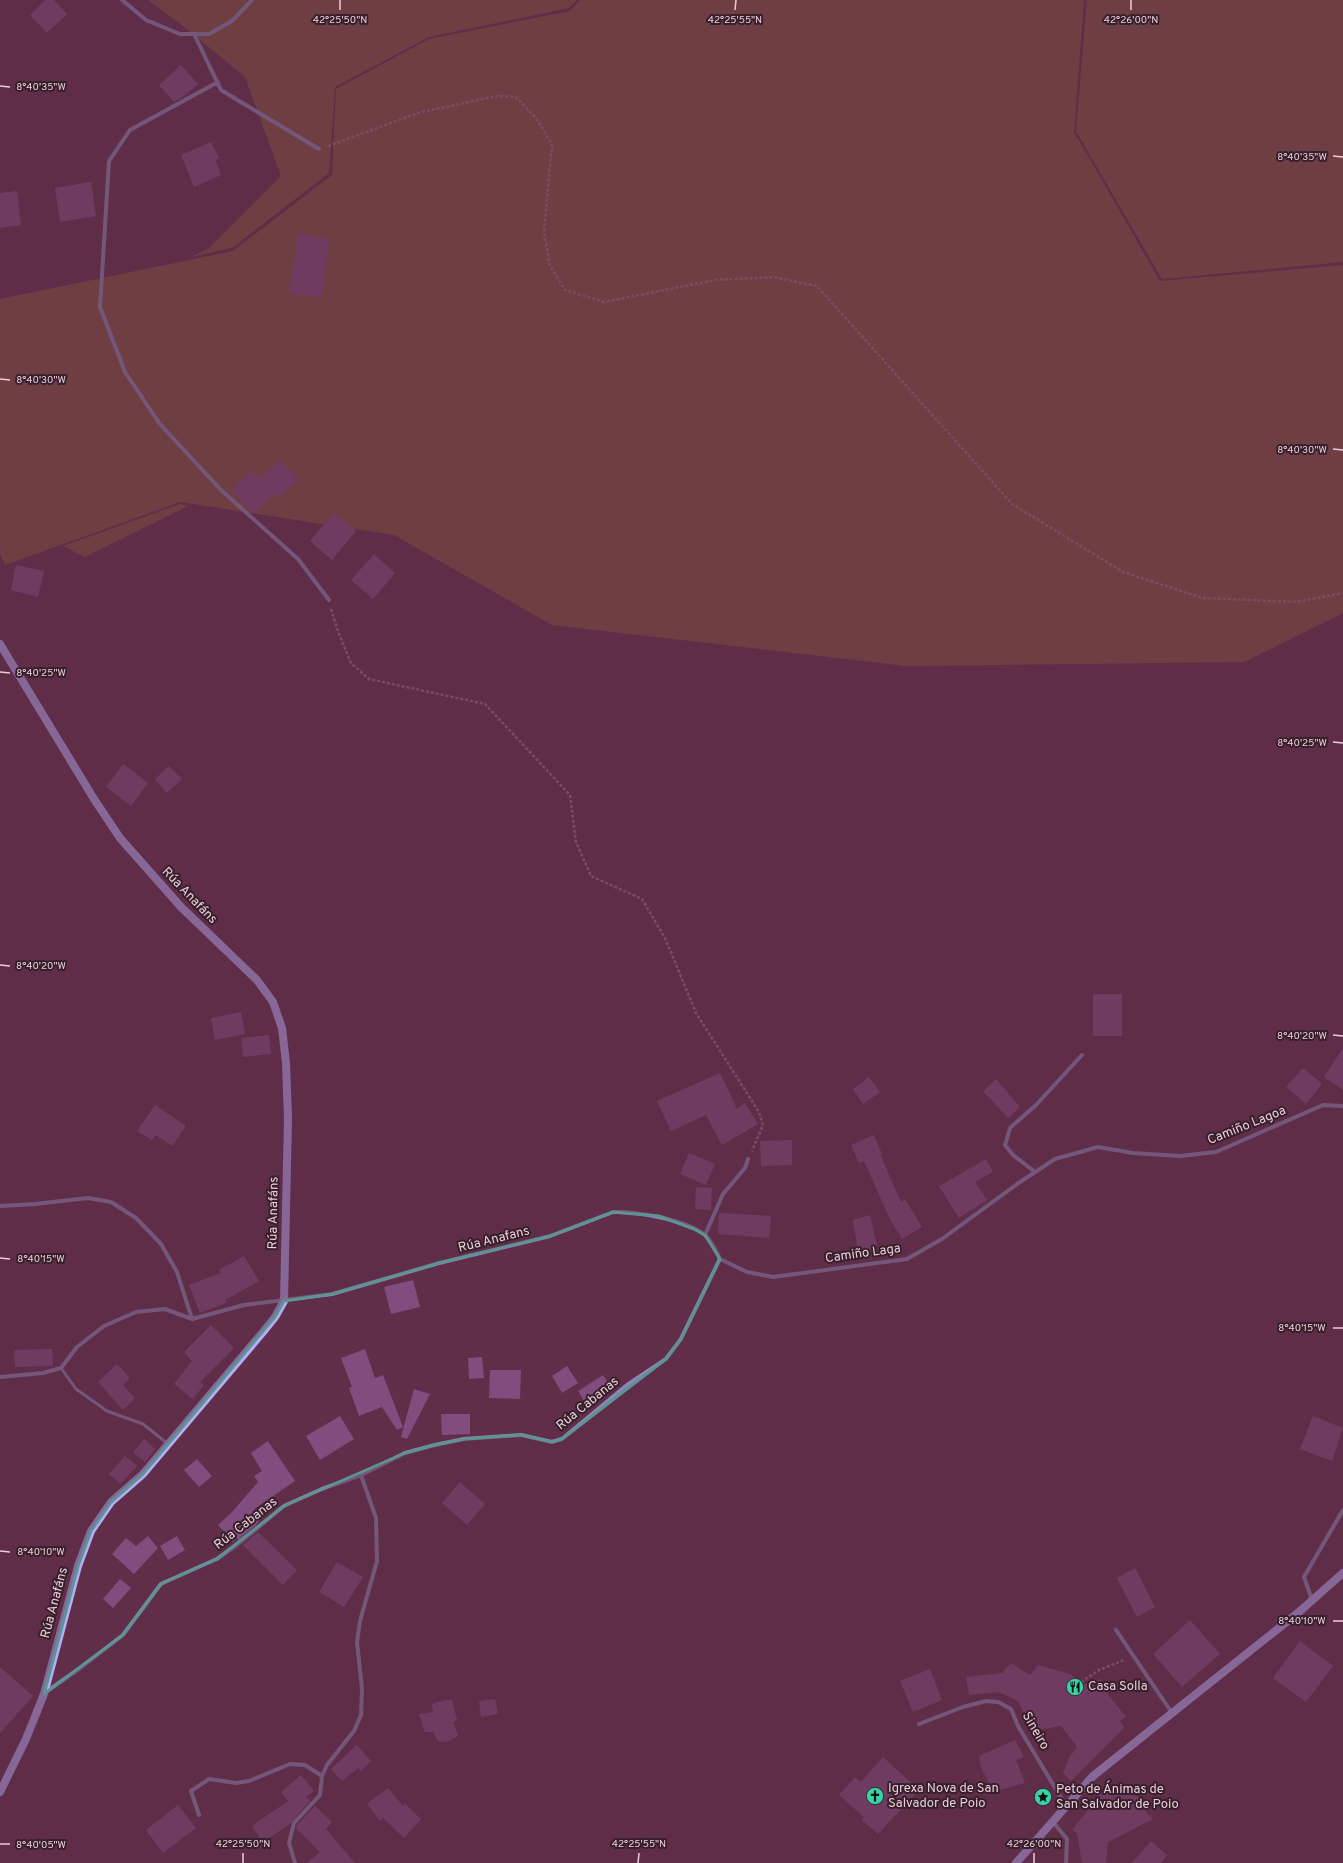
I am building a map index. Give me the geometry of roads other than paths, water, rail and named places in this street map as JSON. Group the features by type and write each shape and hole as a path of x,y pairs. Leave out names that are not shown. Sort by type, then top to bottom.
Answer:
{"street":[{"path":"122,0 146,20 180,34 209,34 232,21 252,0"},
{"path":"194,34 221,90 319,149"},
{"path":"218,82 130,130 109,162 100,307 125,372 159,423 221,490 298,559 329,600"},
{"name":"Rúa Anafáns","path":"0,644 94,799 120,838 181,907 257,980 273,1002 282,1028 286,1063 288,1118 284,1301 275,1317 142,1474 111,1502 91,1531 78,1566 44,1694 26,1739 0,1792"},
{"path":"1035,1172 1013,1155 1005,1145 1010,1128 1036,1105 1082,1055"},
{"name":"Camiño Lagoa","path":"1035,1172 1055,1159 1098,1147 1133,1154 1180,1156 1216,1152 1323,1105 1343,1106"},
{"path":"720,1259 713,1245 705,1235 723,1194 745,1168 748,1159"},
{"name":"Camiño Laga","path":"720,1259 747,1272 773,1277 906,1259 942,1239 1035,1172"},
{"path":"0,1206 88,1198 111,1202 136,1218 161,1244 177,1272 192,1320"},
{"name":"Rúa Anafans","path":"192,1320 244,1304 284,1301 332,1294 439,1263 550,1236 613,1212 659,1216 694,1229 705,1235"},
{"name":"Rúa Cabanas","path":"44,1694 79,1669 123,1634 162,1584 218,1559 284,1506 322,1489 361,1475 405,1453 464,1439 521,1435 552,1442 562,1439 628,1385 666,1359 681,1339 720,1259"},
{"path":"0,1377 43,1373 61,1368 82,1342 104,1326 136,1312 164,1309 192,1320"},
{"path":"295,1863 289,1843 294,1823 320,1795 322,1776 327,1766 354,1731 361,1715 362,1689 357,1642 360,1621 377,1561 376,1518 361,1475"},
{"path":"1312,1600 1304,1577 1343,1510"},
{"path":"1016,1863 1093,1776 1312,1600 1343,1573"},
{"path":"1116,1630 1172,1713"},
{"name":"Sineiro","path":"919,1724 963,1707 986,1701 998,1702 1010,1709 1018,1726 1067,1806"},
{"path":"199,1815 191,1791 209,1779 236,1783 249,1781 290,1764 306,1765 322,1776"},
{"path":"1053,1822 1067,1840 1066,1863"}],"lane":[{"path":"61,1368 76,1389 107,1411 143,1424 168,1444"}],"place":[{"name":"Casa Solla","path":"1075,1687"},
{"name":"Igrexa Nova de San Salvador de Poio","path":"875,1796"},
{"name":"Peto de Ánimas de San Salvador de Poio","path":"1043,1797"}]}
